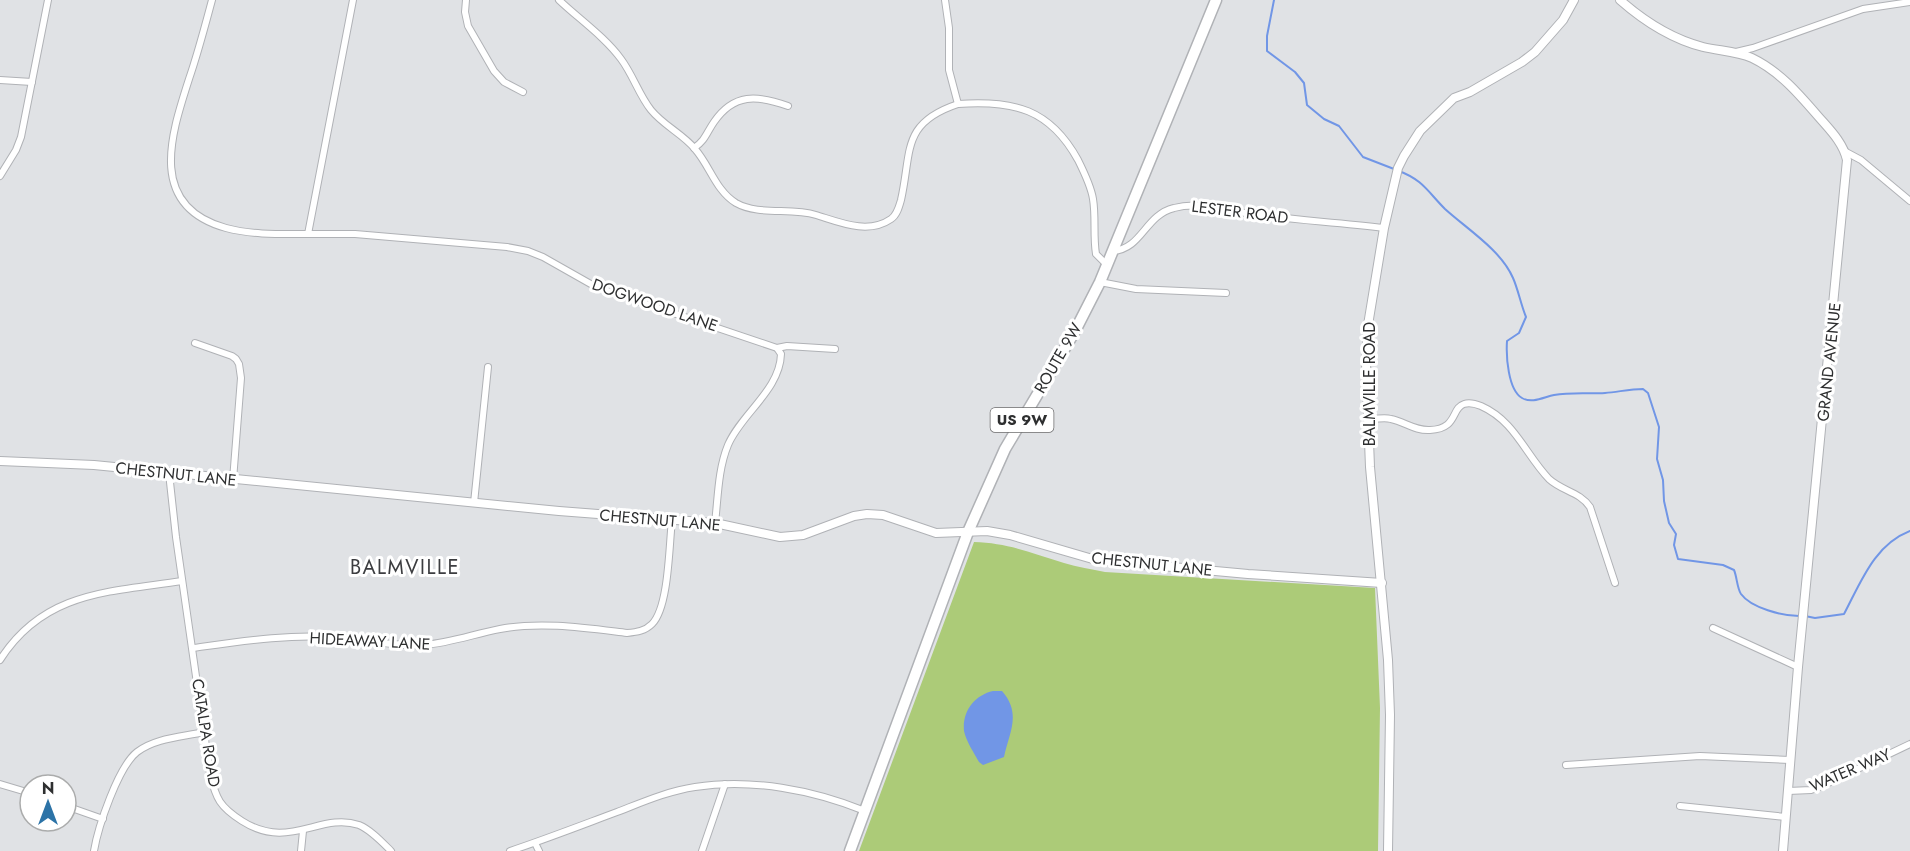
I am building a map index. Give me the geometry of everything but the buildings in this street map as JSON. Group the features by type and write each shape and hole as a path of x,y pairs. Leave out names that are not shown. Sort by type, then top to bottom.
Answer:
{"highway":[{"name":"ROUTE 9W","path":"850,851 968,532 1005,449 1075,331 1100,282 1216,0"}],"street":[{"path":"0,176 21,136 48,0"},
{"name":"DOGWOOD LANE","path":"212,0 171,141 170,169 174,185 181,199 194,212 225,227 246,231 355,234 507,247 528,251 596,287 777,348"},
{"path":"308,234 353,0"},
{"path":"466,0 465,12 468,26 494,71 504,82 524,92"},
{"path":"559,0 622,60 644,100 659,119 687,140 725,194 743,206 810,213 857,226 878,225 894,217 899,208 908,154 913,136 920,125 930,116 958,104 996,103 1037,114 1058,131 1074,154 1088,182 1094,207 1096,254 1106,264"},
{"path":"945,0 949,28 949,70 958,104"},
{"name":"BALMVILLE ROAD","path":"1388,851 1390,716 1382,583 1370,467 1366,363 1368,325 1384,228 1398,172 1404,156 1420,131 1448,103 1536,52 1563,20 1574,0"},
{"path":"1620,0 1654,26 1680,39 1711,49 1736,52 1766,66 1797,92 1837,138 1845,152 1861,160 1910,201"},
{"path":"1736,52 1863,9 1910,2"},
{"path":"0,80 32,82"},
{"path":"694,148 706,137 712,124 730,104 763,98 788,106"},
{"name":"GRAND AVENUE","path":"1783,851 1798,667 1846,180 1845,152"},
{"name":"LESTER ROAD","path":"1113,251 1129,248 1159,213 1184,206 1384,228"},
{"path":"1100,282 1136,290 1226,293"},
{"path":"195,343 232,356 239,364 241,378 237,403 233,480"},
{"path":"715,524 722,463 728,445 777,373 781,354 777,348 787,346 835,349"},
{"path":"474,503 488,367"},
{"path":"1368,420 1387,418 1410,427 1430,430 1447,426 1460,406 1465,404 1478,405 1496,414 1513,429 1551,480 1586,501 1615,583"},
{"name":"CHESTNUT LANE","path":"0,461 94,465 474,503 715,524 762,535 791,537 841,520 867,514 883,515 936,532 987,531 1010,535 1096,560 1382,583"},
{"name":"CATALPA ROAD","path":"169,473 182,581 215,795 224,808 254,829 267,833 303,831 333,823 358,825 391,851"},
{"name":"HIDEAWAY LANE","path":"193,648 246,641 319,637 423,645 500,629 522,627 637,632 653,623 661,610 672,520"},
{"path":"0,660 22,632 43,614 60,605 86,597 182,581"},
{"path":"1713,628 1798,667"},
{"path":"94,851 103,819 121,772 136,753 158,742 204,732"},
{"name":"WATER WAY","path":"1788,791 1811,790 1822,786 1910,744"},
{"path":"1566,765 1700,756 1790,760"},
{"path":"0,784 18,789"},
{"path":"510,851 657,796 696,787 724,784 800,791 836,800 865,811"},
{"path":"702,851 724,784"},
{"path":"1680,806 1786,817"},
{"path":"78,810 103,819"},
{"path":"301,851 303,831"},
{"path":"535,843 539,851"}],"green space":[{"path":"974,542 1009,546 1105,572 1375,588 1380,708 1378,851 859,851"}],"water":[{"path":"993,691 1002,691 1008,699 1013,716 1011,732 1004,757 983,765 968,743 964,724 965,717 975,700"}],"waterway":[{"path":"1274,0 1267,36 1267,51 1295,72 1304,83 1307,105 1324,119 1339,126 1363,157 1394,169"},
{"path":"1399,171 1420,182 1445,209 1483,240 1508,268 1526,317 1519,333 1507,341 1509,372 1517,394 1526,400 1534,400 1560,394 1643,389 1648,393 1659,427 1657,459 1663,480 1664,501 1669,523 1676,534 1674,545 1678,559 1723,565 1734,570 1740,592 1746,599 1768,610 1799,616"},
{"path":"1805,616 1815,618 1844,614 1863,577 1878,555 1887,545 1910,531"}],"district":[{"name":"BALMVILLE","path":"405,567"}]}
